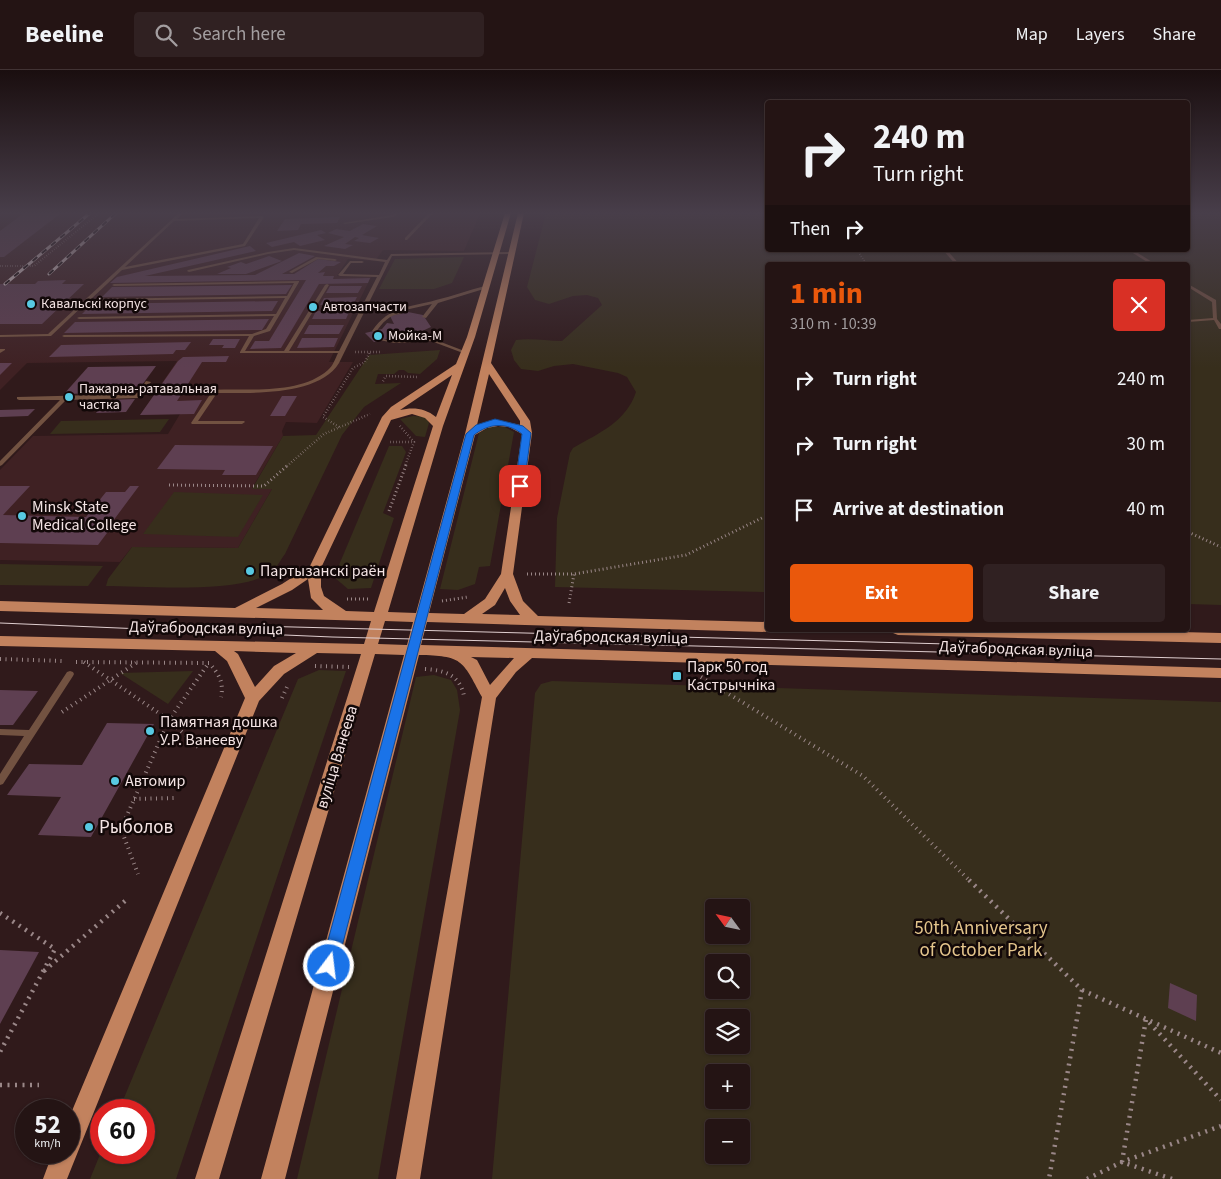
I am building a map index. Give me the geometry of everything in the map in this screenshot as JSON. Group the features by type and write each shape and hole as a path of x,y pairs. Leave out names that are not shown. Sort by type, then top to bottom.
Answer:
{"main road":[{"name":"вуліца Ванеева","path":"207,1179 438,426 471,336 491,265"},
{"path":"272,1179 470,434 509,265"},
{"path":"486,363 525,421 527,433 508,574 514,599 522,612 535,621"},
{"path":"345,616 323,605 314,592 315,568 396,410 461,365"},
{"path":"390,423 397,414 418,411 430,415 438,426"},
{"path":"470,434 480,426 495,422 520,428 527,433"},
{"path":"235,613 287,587 315,568"},
{"path":"465,620 490,602 508,574"},
{"name":"Даўгабродская вуліца","path":"0,606 765,627"},
{"name":"Даўгабродская вуліца","path":"979,632 1221,638"},
{"name":"Даўгабродская вуліца","path":"0,641 528,653 1221,673"},
{"path":"218,646 233,658 253,698"},
{"path":"80,1117 253,698 279,670 315,648"},
{"path":"451,652 472,664 489,697"},
{"path":"408,1179 489,697 512,668 528,653"},
{"path":"54,1179 60,1164"}],"lane":[{"path":"0,336 49,335 126,265"},
{"path":"121,269 143,265"},
{"path":"189,271 215,265"},
{"path":"291,272 304,265"},
{"path":"348,265 340,275 380,276"},
{"path":"201,392 266,391 303,384 329,371 341,352 386,265"},
{"path":"64,336 252,335 268,330 297,282 114,284"},
{"path":"286,352 327,285"},
{"path":"374,331 381,321 404,309 436,302 485,286"},
{"path":"1190,286 1214,301 1215,319 1221,328"},
{"path":"87,300 288,297"},
{"path":"424,317 436,302"},
{"path":"414,313 420,305"},
{"path":"399,313 404,309"},
{"path":"78,318 277,315"},
{"path":"1190,321 1215,319"},
{"path":"420,332 431,340 465,352"},
{"path":"252,335 242,352 341,352"},
{"path":"381,340 395,342 431,340"},
{"path":"19,398 138,396 148,382"},
{"path":"215,392 194,422 242,422"},
{"path":"0,464 65,398"},
{"path":"0,455 10,455"},
{"path":"0,781 70,674"},
{"path":"0,732 31,733"}],"path":[{"path":"0,266 36,265"},
{"path":"339,427 323,417 353,368 365,362 370,352"},
{"path":"384,381 386,376 419,377"},
{"path":"169,485 264,486 324,434 370,414"},
{"path":"390,423 400,426 414,442"},
{"path":"391,434 387,442 414,442"},
{"path":"389,511 414,442"},
{"path":"527,574 574,574 686,555 765,517"},
{"path":"1190,533 1221,547"},
{"path":"569,603 574,574"},
{"path":"450,602 473,596"},
{"path":"0,660 209,663 221,676 224,687 221,697"},
{"path":"84,662 169,720 198,747"},
{"path":"31,733 136,662"},
{"path":"138,874 121,829 169,720 209,663"},
{"path":"436,669 455,676 463,689 464,696"},
{"path":"701,677 863,776 1082,990 1221,1052"},
{"path":"134,799 174,798"},
{"path":"42,973 125,902"},
{"path":"0,913 55,949 0,1052"},
{"path":"1049,1179 1082,990"},
{"path":"1146,1019 1221,1100"},
{"path":"1122,1162 1146,1019"},
{"path":"0,1085 39,1085"},
{"path":"1087,1179 1122,1162 1221,1126"},
{"path":"1122,1162 1172,1179"}],"shaded area":[{"path":"0,265 344,265 337,276 371,277 329,362 353,362 317,423 286,422 282,431 283,436 252,488 272,489 238,548 132,547 120,562 0,560 0,470 33,436 168,434 180,414 140,415 177,361 27,363 0,390"}],"green space":[{"path":"392,265 460,265 452,283 434,289 379,289"},
{"path":"533,265 765,265 765,592 555,587 557,518 570,453 573,448 602,432 619,419 626,411 636,392 627,377 618,373 573,364 554,366 538,371 521,369 514,360 511,350 516,340 562,341 602,305 598,298 587,295 573,296 549,304 535,300 527,287"},
{"path":"1190,265 1221,265 1221,605 1190,604"},
{"path":"440,350 437,359 420,374 399,370 394,374 378,374 375,384 401,383 364,407 342,435 285,554 273,570 260,578 219,586 169,588 106,586 108,579 132,547 238,548 272,489 252,489 283,436 316,435 369,355"},
{"path":"413,416 426,417 429,423 425,437 416,436 400,419"},
{"path":"169,419 160,432 50,434 61,421"},
{"path":"490,427 505,427 514,432 490,566 479,567 475,584 458,590 440,589 479,433"},
{"path":"389,446 402,446 406,452 383,513 394,518 371,588 348,589 334,577"},
{"path":"174,492 263,495 238,537 143,534"},
{"path":"0,564 103,566 88,586 0,585"},
{"path":"319,670 346,671 176,1179 90,1179 96,1164 155,1164 155,1099 124,1099 298,679"},
{"path":"193,671 168,704 120,673"},
{"path":"434,675 451,680 457,690 460,710 378,1179 297,1179 416,677"},
{"name":"50th Anniversary of October Park","path":"552,681 1221,702 1221,1179 492,1179 535,693 541,684"}],"building":[{"path":"170,265 195,265 145,276 255,275 275,265 299,265 282,274 294,274 309,265 336,265 326,266 318,273 325,272 323,276 334,276 333,279 370,278 368,283 319,284 281,348 250,349 255,341 269,341 306,280 110,283 117,277"},
{"path":"233,265 272,265 246,274 217,274 231,268 227,267"},
{"name":"Кавальскі корпус","path":"66,280 62,284 84,284 42,324 0,324 0,284 35,284 38,281"},
{"path":"292,285 286,294 102,297 112,287"},
{"path":"330,286 362,286 358,293 326,293"},
{"path":"357,297 353,305 320,305 324,298"},
{"path":"278,301 272,311 82,314 92,304"},
{"path":"350,310 346,319 312,319 316,311"},
{"path":"408,312 423,315 431,327 418,333 407,333 405,339 391,338 374,342 365,333 382,329 387,323 394,324 390,316"},
{"path":"269,319 262,330 64,333 75,322"},
{"path":"309,325 344,325 339,334 304,334"},
{"path":"302,338 338,338 334,347 297,348"},
{"path":"213,339 240,339 235,348 222,348 224,345 209,345"},
{"path":"191,342 185,350 176,350 173,354 49,357 61,345"},
{"path":"229,356 226,362 202,362 177,401 202,400 194,414 140,415 178,361 183,357"},
{"path":"0,363 12,363 0,375"},
{"path":"156,366 137,392 64,394 88,367"},
{"path":"282,396 297,396 285,416 270,416"},
{"path":"135,399 126,412 96,413 105,400"},
{"path":"35,409 28,416 0,417 0,410"},
{"path":"175,445 273,446 256,475 222,475 225,470 157,469"},
{"name":"Minsk State Medical College","path":"0,486 30,486 3,515 86,517 106,492 125,492 130,486 139,486 98,545 0,543"},
{"path":"0,690 38,691 13,725 0,725"},
{"path":"107,723 154,724 91,837 38,835 61,797 7,795 29,764 82,765"},
{"path":"0,950 39,952 0,1024"},
{"path":"1170,983 1197,995 1196,1021 1168,1008"}],"tram line":[{"path":"0,623 332,637 1221,659"},
{"path":"255,626 1025,646"}],"railway":[{"path":"5,284 28,265"},
{"path":"49,274 59,265"}],"place":[{"name":"Кавальскі корпус","path":"31,304"},
{"name":"Автозапчасти","path":"313,307"},
{"name":"Мойка-М","path":"378,336"},
{"name":"Пажарна-ратавальная частка","path":"69,397"},
{"name":"Minsk State Medical College","path":"22,516"},
{"name":"Партызанскі раён","path":"250,571"},
{"name":"Парк 50 год Кастрычніка","path":"677,676"},
{"name":"Памятная дошка У.Р. Ванееву","path":"150,731"},
{"name":"Автомир","path":"115,781"},
{"name":"Рыболов","path":"89,827"}],"route":[{"path":"329,966 470,434 480,426 495,422 520,428 527,433 520,486"}]}
